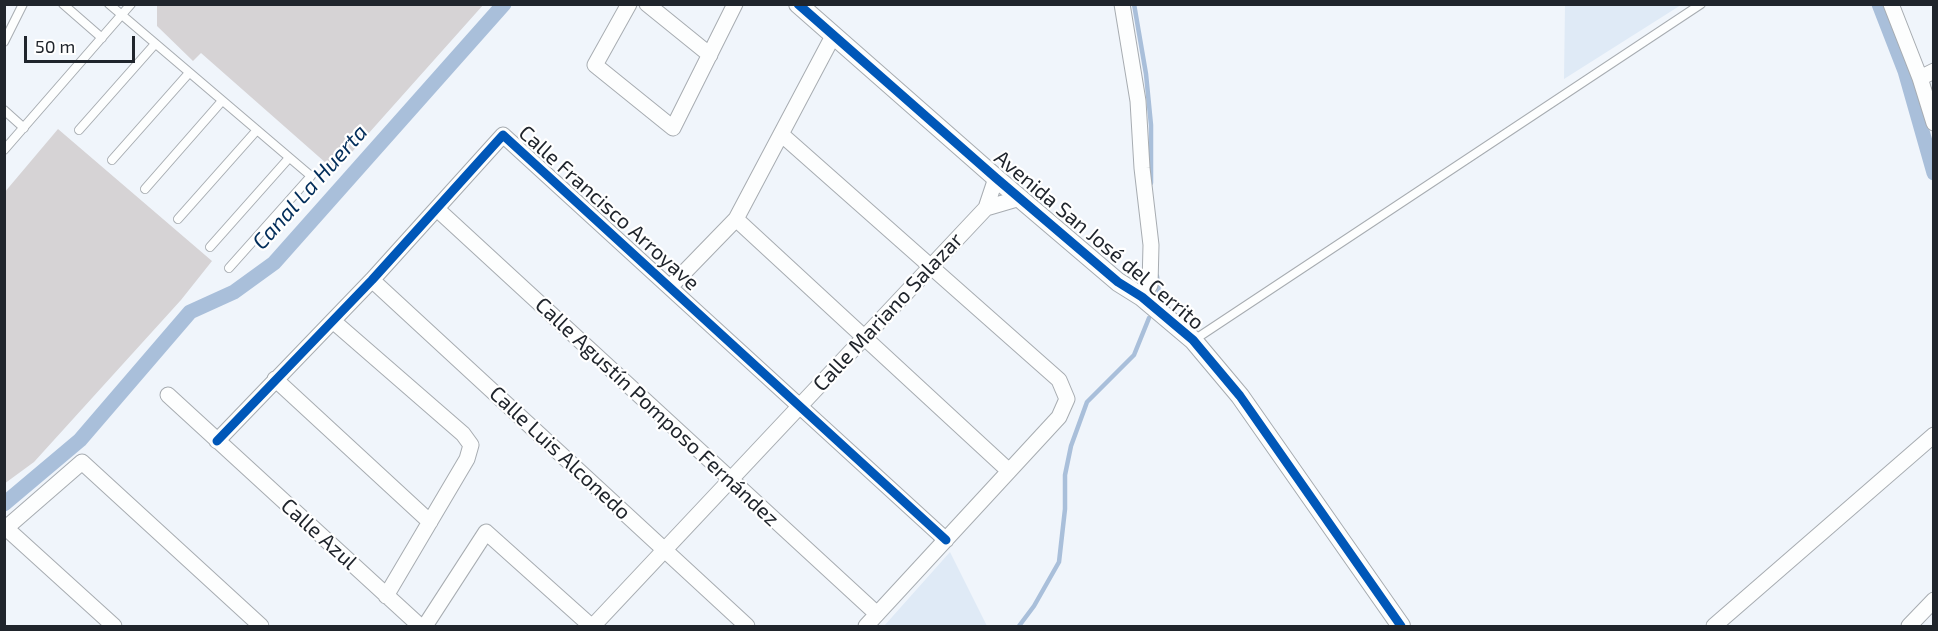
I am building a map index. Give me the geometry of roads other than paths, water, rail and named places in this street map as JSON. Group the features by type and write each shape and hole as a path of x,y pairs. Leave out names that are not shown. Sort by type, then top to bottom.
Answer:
{"street":[{"path":"629,4 596,65 673,128 735,4"},
{"path":"647,4 710,55"},
{"name":"Avenida San José del Cerrito","path":"798,4 1118,282 1142,297 1193,340 1240,396 1401,627"},
{"path":"1122,4 1138,101 1142,168 1151,245 1150,285 1142,297"},
{"path":"1891,4 1927,75 1934,123"},
{"path":"670,287 736,219 833,36"},
{"path":"782,134 1059,380 1066,399 1059,417 866,627"},
{"name":"Calle Francisco Arroyave","path":"217,441 372,280 503,135 946,540"},
{"name":"Calle Mariano Salazar","path":"592,627 986,208 996,178"},
{"path":"986,208 1020,198"},
{"name":"Calle Agustín Pomposo Fernández","path":"437,209 878,614"},
{"path":"736,219 1009,471"},
{"name":"Calle Luis Alconedo","path":"372,280 747,627"},
{"path":"333,321 463,434 471,445 467,459 386,596"},
{"path":"275,379 430,522"},
{"name":"Calle Azul","path":"168,395 420,627"},
{"path":"1714,627 1934,435"},
{"path":"114,627 6,528 82,462 261,627"},
{"path":"425,627 486,532 592,627"},
{"path":"1909,627 1934,600"}],"lane":[{"path":"4,42 23,4"},
{"path":"63,4 102,38"},
{"path":"109,4 311,176 229,268"},
{"path":"1193,340 1701,4"},
{"path":"5,149 130,5"},
{"path":"79,130 155,44"},
{"path":"112,160 189,73"},
{"path":"145,189 222,101"},
{"path":"4,110 24,128"},
{"path":"178,219 257,130"},
{"path":"210,247 289,158"}],"waterway":[{"name":"Canal La Huerta","path":"4,504 80,440 190,312 234,292 274,263 504,4"},
{"path":"1134,4 1146,74 1151,125 1151,183"},
{"name":"Canal La Huerta","path":"1879,4 1905,71 1934,173"},
{"path":"1157,276 1160,302"},
{"path":"1019,626 1034,606 1059,562 1065,509 1065,475 1071,446 1087,402 1134,355 1149,318"}]}
